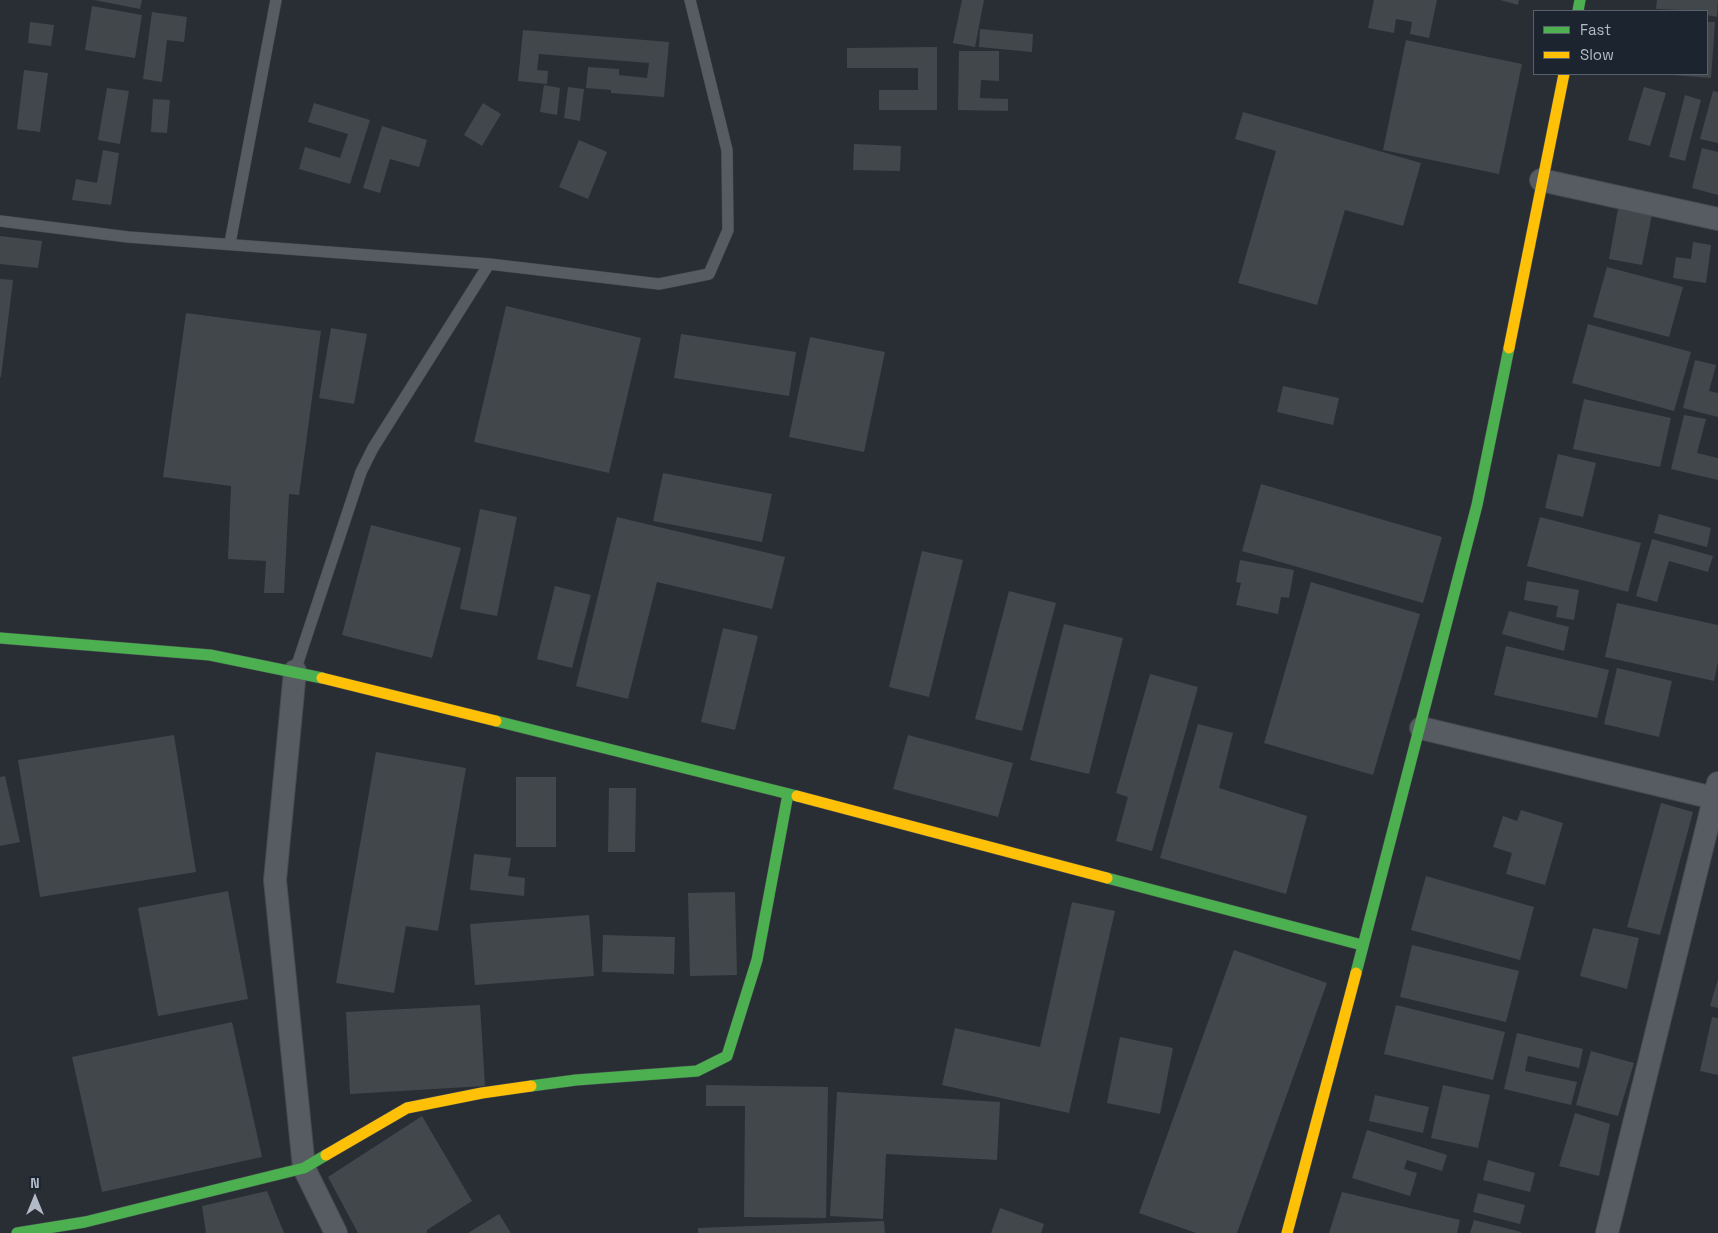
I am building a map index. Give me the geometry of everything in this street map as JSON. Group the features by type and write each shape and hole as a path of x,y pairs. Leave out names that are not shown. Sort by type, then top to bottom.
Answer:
{"street":[{"path":"1287,1233 1421,728 1477,505 1520,298 1541,180 1564,75"},
{"path":"1541,180 1718,219"},
{"path":"0,638 210,655 295,671 788,794 1362,945"},
{"path":"295,671 275,880 304,1168 336,1233"},
{"path":"1421,728 1717,794 1607,1233"},
{"path":"18,1233 85,1222 304,1168 406,1108 482,1093 576,1080 697,1071 727,1056 744,1013 761,945 788,794"}],"lane":[{"path":"230,243 276,0"},
{"path":"0,221 128,236 489,264 659,284 708,274 728,230 727,150 690,0"},
{"path":"295,671 369,456 489,264"}],"building":[{"path":"94,0 142,0 140,9"},
{"path":"962,0 984,0 975,47 953,43"},
{"path":"1374,0 1437,0 1429,38 1410,34 1412,22 1396,19 1394,33 1368,28"},
{"path":"1500,0 1519,0 1518,5"},
{"path":"1657,0 1718,0 1717,17 1708,15 1708,10 1656,9"},
{"path":"92,6 142,15 135,58 85,50"},
{"path":"152,12 187,17 184,42 167,40 162,82 143,79"},
{"path":"30,22 54,25 51,46 28,43"},
{"path":"1708,22 1715,22 1711,78 1672,75 1708,75"},
{"path":"980,29 1033,34 1032,52 979,47"},
{"path":"523,30 669,42 664,97 611,93 611,90 586,88 588,67 619,69 619,75 647,78 649,63 539,54 537,70 548,71 547,84 518,81"},
{"path":"1406,40 1522,64 1499,174 1383,150"},
{"path":"937,47 937,110 879,110 879,90 918,90 918,68 847,68 847,48"},
{"path":"959,51 999,51 999,81 981,80 980,98 1008,99 1008,111 958,110"},
{"path":"24,70 48,73 40,132 17,129"},
{"path":"544,85 560,88 557,115 540,112"},
{"path":"568,87 584,89 580,121 564,118"},
{"path":"1644,87 1666,93 1650,146 1628,140"},
{"path":"107,88 129,91 120,144 98,140"},
{"path":"1713,91 1718,92 1718,143 1700,139"},
{"path":"1685,95 1701,100 1685,161 1669,157"},
{"path":"153,99 170,100 167,133 151,132"},
{"path":"314,103 370,120 350,184 299,169 305,147 340,158 348,134 308,122"},
{"path":"483,103 501,114 482,146 464,135"},
{"path":"1243,112 1421,163 1403,226 1345,210 1317,305 1238,283 1276,151 1235,139"},
{"path":"382,126 427,140 419,167 390,159 380,193 363,188"},
{"path":"579,140 607,152 588,199 559,187"},
{"path":"854,144 901,146 900,171 853,170"},
{"path":"1702,148 1718,152 1718,195 1692,188"},
{"path":"103,150 119,153 111,205 72,200 76,179 97,183"},
{"path":"1619,203 1653,209 1642,265 1609,259"},
{"path":"0,236 42,241 38,268 0,264"},
{"path":"1693,242 1711,245 1706,283 1673,278 1676,257 1691,259"},
{"path":"1607,267 1683,287 1669,337 1593,317"},
{"path":"0,279 13,280 1,377 0,377"},
{"path":"506,306 641,338 609,473 474,442"},
{"path":"186,313 321,331 299,495 289,494 284,593 264,593 266,561 228,559 231,486 163,477"},
{"path":"1588,324 1691,352 1674,411 1572,383"},
{"path":"331,328 367,334 354,404 319,398"},
{"path":"681,334 796,352 789,396 674,378"},
{"path":"810,337 885,352 864,452 789,437"},
{"path":"1695,360 1716,365 1709,391 1718,393 1718,417 1683,408"},
{"path":"1283,386 1339,398 1333,425 1277,412"},
{"path":"1584,399 1671,418 1660,467 1573,449"},
{"path":"1684,415 1706,419 1697,453 1718,458 1718,480 1671,469"},
{"path":"1558,454 1596,463 1583,517 1545,508"},
{"path":"663,473 772,494 762,542 653,521"},
{"path":"1261,484 1442,537 1423,603 1242,551"},
{"path":"480,509 517,517 497,616 460,609"},
{"path":"1659,514 1711,528 1707,547 1654,533"},
{"path":"617,517 785,557 772,609 657,582 628,699 576,686"},
{"path":"1540,517 1641,543 1628,592 1527,566"},
{"path":"371,525 461,548 432,658 342,635"},
{"path":"1652,539 1713,556 1708,572 1669,561 1657,602 1636,596"},
{"path":"922,551 963,560 929,697 889,687"},
{"path":"1240,560 1294,570 1289,598 1281,597 1278,614 1236,605 1241,583 1236,582"},
{"path":"1527,581 1579,590 1574,620 1556,617 1558,606 1524,600"},
{"path":"1311,582 1420,614 1373,775 1264,743"},
{"path":"555,586 591,595 572,668 537,659"},
{"path":"1009,591 1056,603 1022,731 975,719"},
{"path":"1617,603 1718,625 1718,662 1714,681 1605,657"},
{"path":"1509,611 1569,627 1564,651 1502,634"},
{"path":"1064,624 1123,638 1089,774 1030,760"},
{"path":"723,628 758,636 735,730 701,722"},
{"path":"1506,646 1609,670 1597,718 1494,695"},
{"path":"1617,668 1672,681 1659,737 1604,724"},
{"path":"1150,674 1198,687 1152,851 1116,841 1128,797 1116,793"},
{"path":"1198,724 1233,733 1219,788 1307,816 1286,894 1160,858"},
{"path":"174,735 196,872 40,897 18,760"},
{"path":"908,735 1013,763 998,817 893,789"},
{"path":"376,752 466,768 438,931 406,926 394,993 336,983"},
{"path":"5,776 20,842 0,846 0,777"},
{"path":"516,777 556,777 556,847 516,847"},
{"path":"609,788 636,788 635,852 608,852"},
{"path":"1661,803 1693,812 1660,935 1627,927"},
{"path":"1521,810 1563,823 1545,885 1506,874 1512,853 1493,847 1503,816 1517,821"},
{"path":"474,854 511,858 508,876 525,878 524,896 470,890"},
{"path":"1426,876 1534,907 1520,960 1411,930"},
{"path":"228,891 248,999 158,1016 138,908"},
{"path":"735,892 737,975 690,976 688,893"},
{"path":"1072,902 1115,911 1069,1113 942,1085 955,1028 1040,1047"},
{"path":"589,915 594,976 475,985 470,924"},
{"path":"1593,928 1639,938 1627,989 1580,976"},
{"path":"603,935 675,937 674,974 602,972"},
{"path":"1412,945 1519,971 1506,1022 1400,997"},
{"path":"1234,950 1327,983 1237,1233 1196,1233 1139,1213"},
{"path":"1718,979 1718,1008 1710,1006"},
{"path":"480,1005 485,1086 350,1094 346,1012"},
{"path":"1396,1005 1505,1032 1493,1080 1384,1054"},
{"path":"1712,1017 1718,1018 1718,1075 1700,1071"},
{"path":"232,1022 262,1157 102,1192 72,1057"},
{"path":"1517,1033 1583,1049 1579,1068 1528,1056 1525,1071 1577,1082 1571,1105 1504,1089"},
{"path":"1120,1037 1173,1048 1160,1114 1107,1103"},
{"path":"1591,1051 1634,1063 1618,1116 1576,1105"},
{"path":"706,1085 828,1087 826,1218 744,1217 745,1106 706,1106"},
{"path":"1443,1085 1490,1095 1478,1148 1431,1138"},
{"path":"837,1092 1000,1102 997,1160 886,1154 883,1219 830,1216"},
{"path":"1375,1095 1429,1107 1423,1133 1369,1121"},
{"path":"1575,1113 1610,1124 1599,1176 1559,1166"},
{"path":"422,1116 472,1201 427,1230 427,1233 358,1233 328,1177"},
{"path":"1367,1130 1447,1155 1442,1171 1407,1160 1404,1169 1417,1173 1410,1196 1352,1178"},
{"path":"1488,1160 1535,1173 1530,1192 1483,1180"},
{"path":"267,1191 284,1233 206,1233 202,1206"},
{"path":"1342,1192 1460,1220 1457,1233 1329,1233"},
{"path":"1478,1193 1525,1205 1520,1224 1473,1212"},
{"path":"1000,1208 1044,1224 1041,1233 991,1233"},
{"path":"499,1214 511,1233 468,1233"},
{"path":"1474,1220 1521,1232 1521,1233 1470,1233"},
{"path":"884,1221 885,1233 698,1233 698,1228"}],"traffic: fast":[{"path":"1578,10 1580,0"},
{"path":"1356,973 1477,505 1509,348"},
{"path":"0,638 210,655 322,678"},
{"path":"496,721 797,796"},
{"path":"531,1086 576,1080 697,1071 727,1056 757,960 788,794"},
{"path":"1107,878 1362,945"},
{"path":"17,1233 85,1222 304,1168 326,1155"}],"traffic: slow":[{"path":"1509,348 1564,75"},
{"path":"322,678 496,721"},
{"path":"797,796 1107,878"},
{"path":"1287,1233 1356,973"},
{"path":"326,1155 407,1108 482,1093 531,1086"}]}
